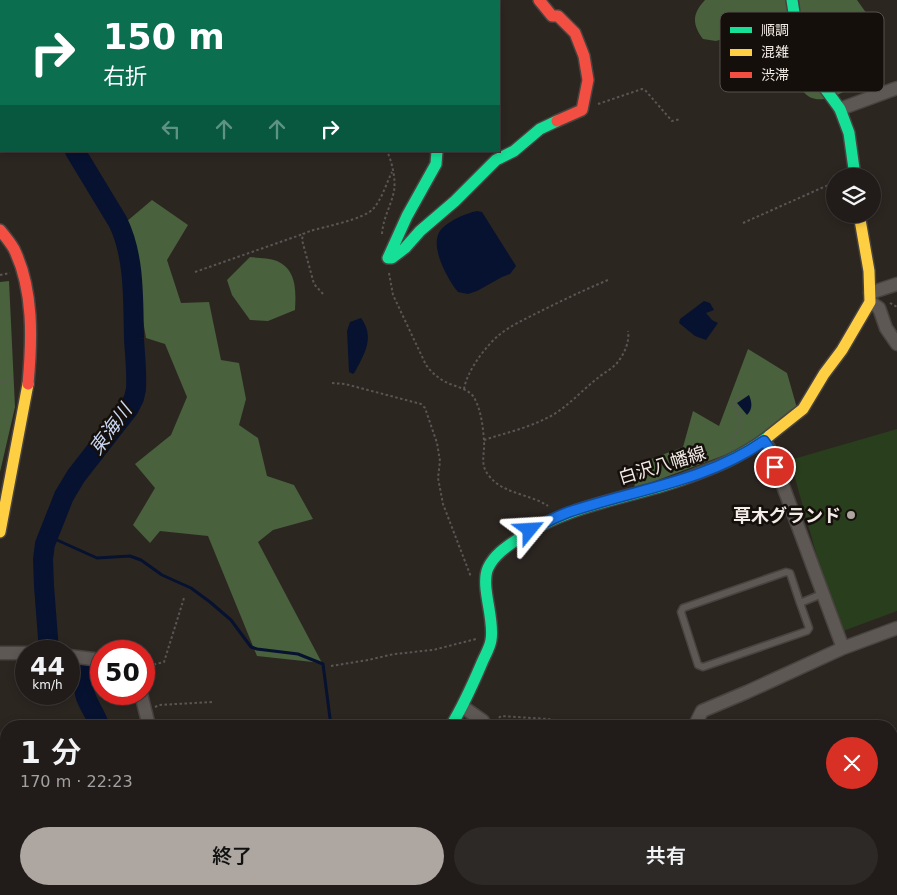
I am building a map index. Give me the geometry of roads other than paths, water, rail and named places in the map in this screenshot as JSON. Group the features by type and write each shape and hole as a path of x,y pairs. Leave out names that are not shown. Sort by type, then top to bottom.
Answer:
{"main road":[{"path":"437,152 436,164 388,258 392,258 405,248 420,231 455,201 492,164 514,150 540,129 582,110 588,80 584,56 575,33 558,16 552,16 539,0"},
{"path":"828,92 840,109 849,133 854,168"},
{"path":"861,223 869,272 870,297"},
{"path":"0,230 13,247 22,268 26,288 31,348 28,390 0,532"},
{"name":"白沢八幡線","path":"455,720 463,707 492,640 492,623 486,582 488,570 501,551 514,540 556,517 610,499 680,480 730,461 751,450 803,409 824,374 842,350 870,297"}],"street":[{"path":"840,109 897,88"},
{"path":"897,284 870,297 879,308 886,328 897,344"},
{"path":"764,441 769,448 843,648"},
{"path":"697,720 702,711 843,648 897,628"},
{"path":"0,653 15,653"},
{"path":"144,705 148,720"},
{"path":"463,707 482,720"}],"lane":[{"path":"786,572 790,574 800,603 809,628 807,631 703,667 698,665 681,612 683,608 786,572"},
{"path":"800,603 822,594"}],"water":[{"path":"477,211 482,212 516,266 510,274 468,294 458,292 450,280 439,257 437,242 438,235 444,226 461,216"},
{"path":"704,301 710,303 714,310 706,313 712,320 718,323 706,340 695,336 679,323 680,319"},
{"path":"361,318 367,332 367,345 353,374 349,372 347,331 350,322"},
{"path":"749,395 751,405 747,415 737,403"}],"waterway":[{"name":"東海川","path":"48,640 43,559 45,544 64,496 76,476 129,408 136,389 133,294 128,250 118,222 76,152"},
{"path":"48,536 97,558 130,556 141,560 162,575 191,588 210,602 231,620 251,647 298,654 323,664 330,720"},
{"name":"東海川","path":"80,665 85,666 85,694 97,720"}],"place":[{"name":"草木グランド","path":"851,515"}]}
